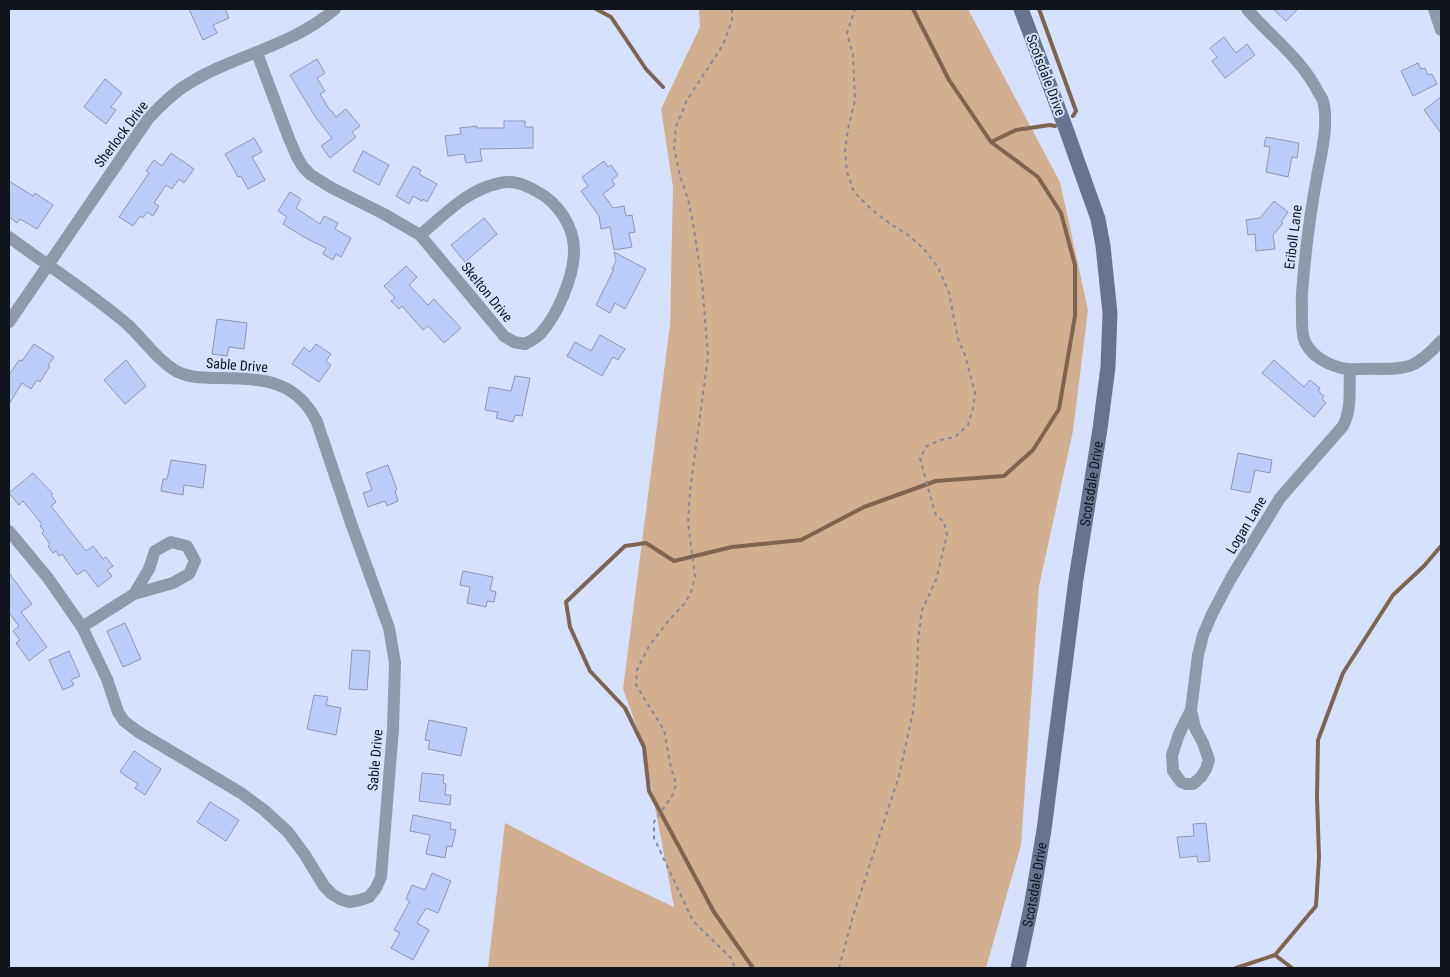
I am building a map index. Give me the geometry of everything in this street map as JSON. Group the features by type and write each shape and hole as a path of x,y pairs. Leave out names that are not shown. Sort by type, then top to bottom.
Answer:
{"street":[{"name":"Sherlock Drive","path":"9,322 148,119 170,97 188,84 209,73 305,31 335,9"},
{"name":"Scotsdale Drive","path":"1018,968 1044,830 1076,579 1108,367 1110,313 1107,273 1098,219 1021,9"},
{"name":"Eriboll Lane","path":"1247,9 1295,58 1314,84 1324,103 1323,146 1307,238 1302,300 1304,341 1321,359 1332,365 1350,370 1386,369 1411,365 1426,355 1441,341"},
{"path":"1434,9 1441,30"},
{"name":"Skelton Drive","path":"257,53 288,136 303,167 311,175 332,188 384,214 420,235 504,336 514,342 525,344 540,334 560,303 571,270 574,252 572,236 566,220 557,207 546,196 518,182 501,183 486,187 462,200 420,235"},
{"name":"Sable Drive","path":"9,237 47,266 95,298 128,325 167,365 178,372 202,378 267,381 292,391 311,410 317,422 389,628 396,663 395,704 381,877 376,888 369,896 349,902 332,894 324,886 288,832 264,810 241,793 137,732 124,721 118,712 107,679 82,626 48,578 9,531"},
{"name":"Logan Lane","path":"1191,710 1195,728 1203,742 1209,760 1201,778 1193,784 1186,784 1181,782 1174,771 1172,755 1179,734 1191,710 1198,655 1203,635 1231,578 1280,498 1348,417 1350,370"},
{"path":"82,626 134,594 173,582 189,574 194,562 187,546 171,542 155,552 149,569 134,594"}],"path":[{"path":"732,9 732,20 723,45 687,100 676,127 674,148 693,223 702,282 708,356 690,491 688,522 695,577 691,592 685,603 649,646 637,670 636,685 664,730 676,784 672,796 654,822 654,838 693,921 731,958 735,968"},
{"path":"839,968 853,916 898,776 913,712 922,610 936,580 947,535 944,522 936,515 920,458 926,446 955,437 968,425 975,393 965,356 958,339 949,293 938,267 924,249 908,235 871,209 854,192 846,172 845,151 855,100 853,55 848,33 855,9"}],"shaded area":[{"path":"699,9 968,9 1060,182 1088,310 1073,431 1039,586 1021,845 986,968 488,968 505,823 600,872 674,907 643,744 623,689 670,325 673,187 661,109 700,27"}],"building":[{"path":"189,9 225,9 229,18 213,25 217,33 203,40"},
{"path":"1273,9 1298,9 1286,21"},
{"path":"1224,37 1236,53 1247,44 1255,55 1225,78 1212,61 1217,57 1210,48"},
{"path":"317,59 325,73 317,78 325,91 320,94 330,111 336,117 346,109 360,126 352,132 356,137 330,158 321,146 332,138 316,118 290,75"},
{"path":"1418,63 1421,69 1425,68 1428,75 1432,74 1437,84 1413,96 1401,71"},
{"path":"105,79 122,93 111,107 116,110 106,124 84,107"},
{"path":"1441,97 1441,133 1424,110"},
{"path":"504,121 525,121 525,127 533,127 533,148 480,149 482,161 466,163 464,154 448,156 445,136 461,134 460,128 477,126 477,128 504,128"},
{"path":"1266,137 1299,143 1297,158 1292,157 1288,177 1266,172 1270,147 1264,146"},
{"path":"254,138 262,152 252,157 265,180 248,189 241,176 238,177 225,154"},
{"path":"363,151 389,165 379,185 353,171"},
{"path":"171,153 194,169 184,183 179,179 172,189 166,185 154,203 159,206 153,216 147,212 143,218 140,216 133,226 119,217 149,173 146,171 154,160 162,166"},
{"path":"604,161 608,167 611,165 618,175 612,180 615,185 603,194 613,208 624,206 626,216 632,215 635,232 629,233 632,247 614,250 610,227 601,229 599,216 581,191 588,186 582,177"},
{"path":"413,166 421,170 419,174 437,184 427,202 413,196 409,204 396,196"},
{"path":"9,181 33,196 35,193 53,205 37,229 20,219 17,223 9,217"},
{"path":"290,192 301,199 296,208 320,224 324,216 338,223 335,229 351,238 341,257 336,254 333,260 323,254 326,248 283,224 287,217 278,211"},
{"path":"1274,201 1288,212 1281,222 1283,223 1273,235 1275,249 1256,251 1255,234 1248,235 1246,220 1260,218"},
{"path":"484,218 497,234 465,262 451,245"},
{"path":"614,252 646,269 625,309 615,303 610,313 596,305 614,269 612,269 616,261"},
{"path":"406,266 417,277 409,285 428,305 434,299 461,328 444,343 428,326 423,330 402,306 399,309 391,301 395,298 384,286"},
{"path":"217,319 247,323 244,349 229,347 227,356 212,354"},
{"path":"600,335 625,349 618,360 613,357 602,376 567,356 575,342 591,351"},
{"path":"34,344 54,357 40,382 37,380 31,389 22,383 9,404 9,375 19,360 22,361"},
{"path":"316,344 331,354 326,361 331,365 319,382 292,364 304,347 310,352"},
{"path":"126,360 146,386 125,404 104,380"},
{"path":"1274,360 1304,387 1310,380 1320,388 1318,391 1324,396 1322,399 1326,403 1314,417 1262,373"},
{"path":"515,376 530,378 522,416 515,415 513,422 496,418 498,412 485,410 489,387 511,391"},
{"path":"1238,453 1272,460 1270,473 1255,470 1250,493 1231,489"},
{"path":"171,460 206,465 203,488 184,485 183,495 161,491 163,479 167,479"},
{"path":"388,465 397,490 395,491 398,501 387,506 385,501 368,507 363,493 372,490 366,473"},
{"path":"33,473 53,494 51,495 56,502 51,506 86,551 93,546 103,559 106,557 113,566 107,570 112,576 98,587 85,570 77,575 62,554 59,556 56,551 53,553 48,546 50,544 42,533 44,531 40,526 42,524 23,501 19,505 9,493"},
{"path":"463,571 493,577 490,590 496,592 494,602 487,601 486,607 467,603 470,587 460,585"},
{"path":"9,573 32,604 21,612 47,647 29,661 16,643 20,640 13,631 19,626 9,613"},
{"path":"125,623 141,659 123,667 107,631"},
{"path":"352,650 370,651 367,690 349,689"},
{"path":"69,651 80,676 71,680 74,685 63,690 49,660"},
{"path":"314,695 328,697 326,705 341,708 336,735 307,729"},
{"path":"429,720 467,728 461,756 428,749 430,741 425,740"},
{"path":"134,751 161,769 145,795 135,788 138,784 120,772"},
{"path":"422,773 444,775 443,783 446,784 445,795 451,795 450,805 419,801"},
{"path":"210,802 239,820 226,841 197,822"},
{"path":"413,815 451,823 450,829 456,830 452,847 447,846 445,858 426,854 430,835 410,831"},
{"path":"1206,823 1210,861 1198,862 1197,856 1180,858 1177,837 1194,836 1193,824"},
{"path":"432,873 451,881 438,913 426,908 417,923 429,930 413,960 391,948 400,933 394,930 410,901 406,899 412,885 425,890"}],"waterway":[{"path":"596,9 611,17 646,69 663,87"},
{"path":"753,968 714,912 649,791 644,747 625,708 590,671 570,627 566,602 625,546 646,543 674,561 732,547 801,540 864,507 936,481 1004,476 1033,450 1059,409 1075,316 1075,265 1061,213 1038,177 991,142 949,80 913,9"},
{"path":"1039,9 1076,111 1073,116"},
{"path":"991,142 1016,130 1050,125 1055,126"},
{"path":"1236,968 1275,955 1316,906 1319,857 1318,740 1343,673 1393,595 1424,566 1441,546"},
{"path":"1275,955 1292,968"}]}
